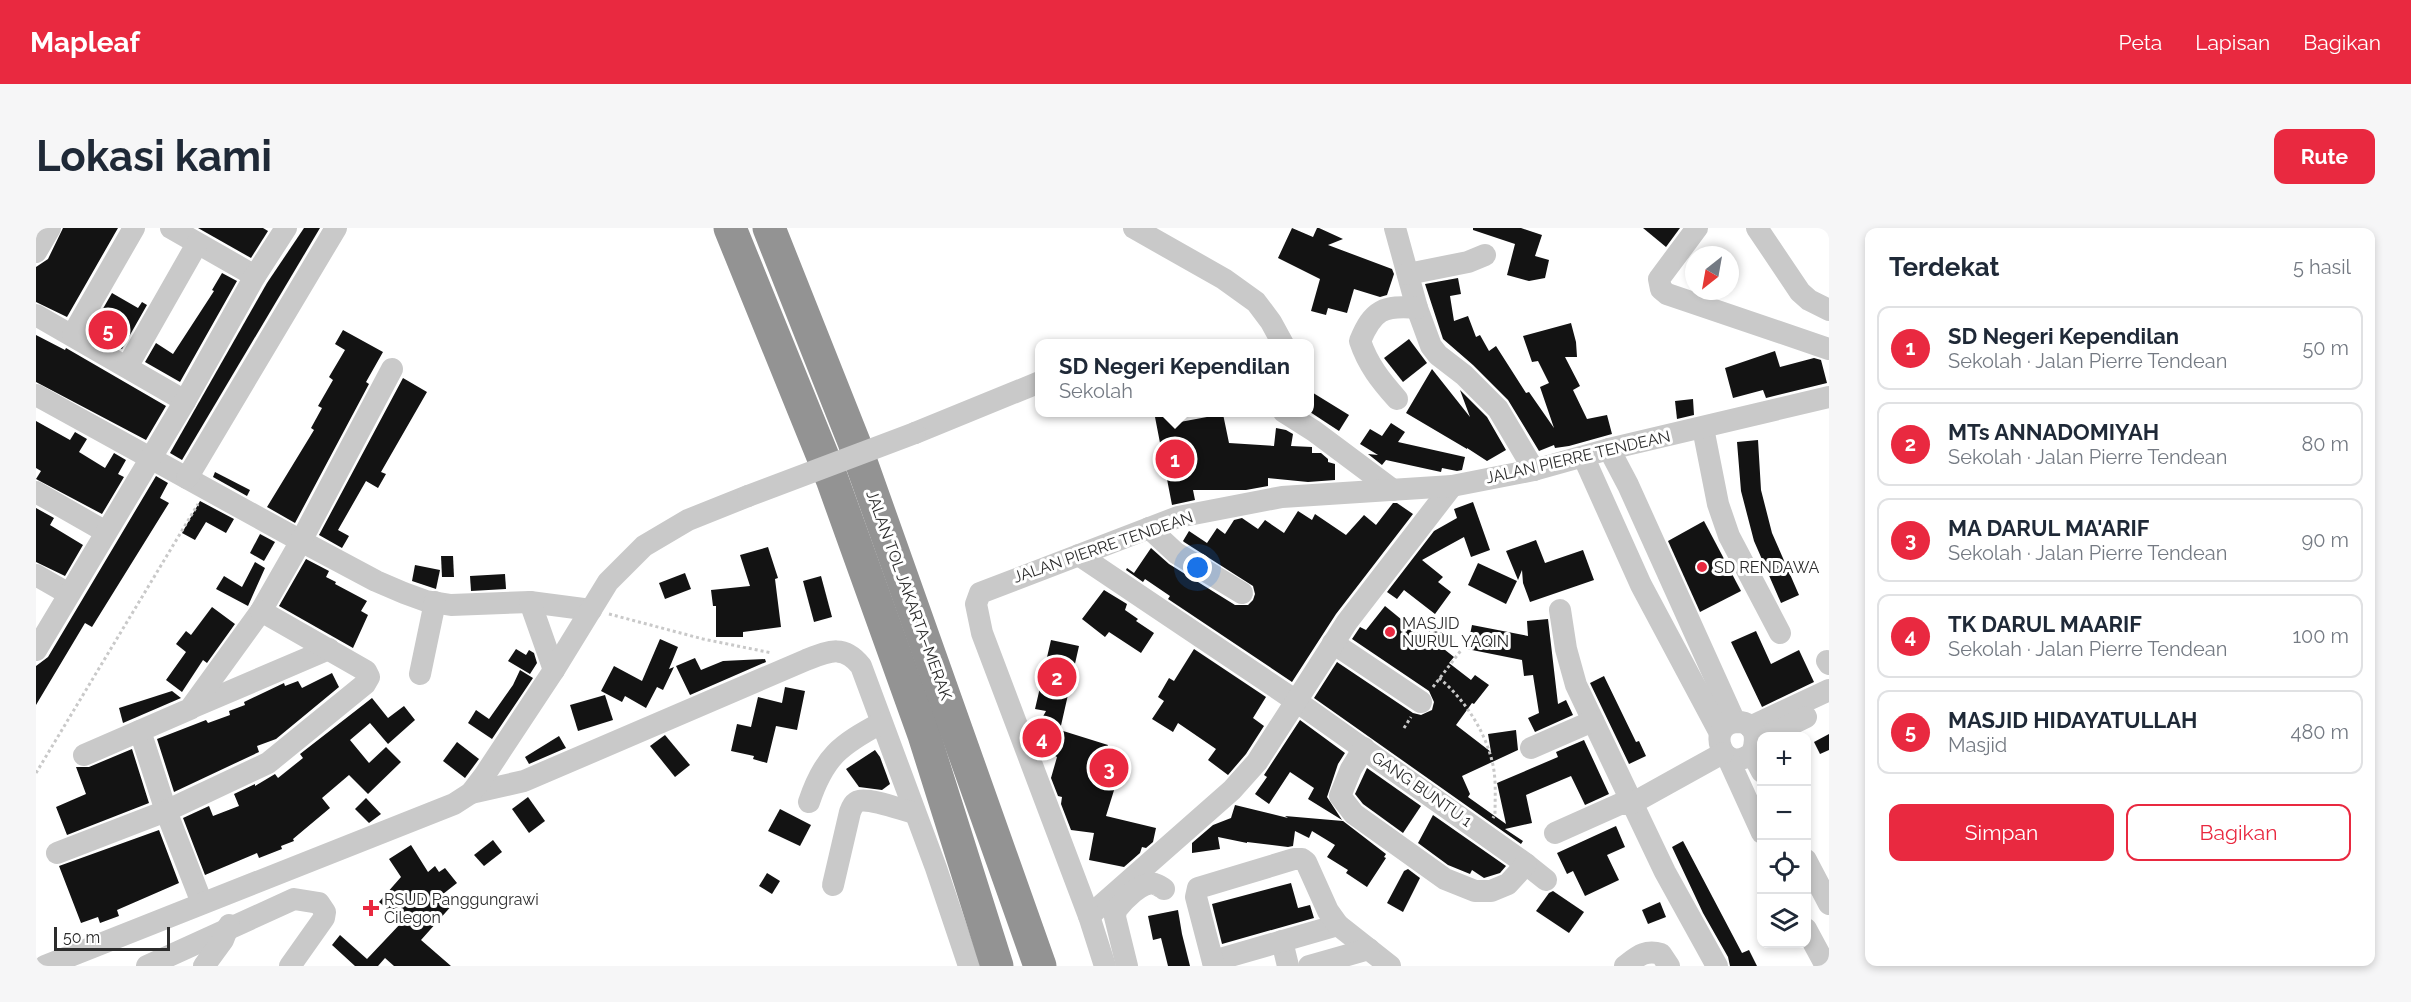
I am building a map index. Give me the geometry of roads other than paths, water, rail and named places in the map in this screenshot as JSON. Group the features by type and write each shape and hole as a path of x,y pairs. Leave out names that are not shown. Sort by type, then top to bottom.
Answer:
{"highway":[{"name":"JALAN TOL JAKARTA–MERAK","path":"730,228 832,479 924,735 997,966"},
{"name":"JALAN TOL JAKARTA–MERAK","path":"769,228 854,441 1040,966"}],"street":[{"path":"73,334 135,228"},
{"path":"171,228 255,276"},
{"path":"36,650 185,401 255,276 286,228"},
{"path":"198,483 336,228"},
{"path":"1134,228 1224,279 1256,302 1280,339"},
{"path":"1395,228 1417,308 1431,346 1438,356 1464,375 1498,409 1534,470"},
{"path":"1696,228 1659,279 1661,289 1667,294 1829,349"},
{"path":"1757,228 1800,292 1809,300 1829,310"},
{"path":"126,367 197,244"},
{"path":"1408,274 1468,262 1485,255"},
{"path":"1397,399 1378,378 1365,357 1360,341 1368,322 1380,310 1396,306 1417,308"},
{"path":"36,315 73,334 185,401"},
{"path":"190,709 261,611 302,541 392,369"},
{"path":"471,793 554,670 608,582 644,546 688,520 915,433 1035,384"},
{"path":"36,395 376,581 404,593 451,605 530,602 591,610"},
{"name":"JALAN PIERRE TENDEAN","path":"1105,966 1089,916 982,633 976,604 977,598 984,590 1179,518 1282,497 1452,486 1534,470 1584,458 1609,449 1829,397"},
{"path":"1292,417 1393,490"},
{"path":"1703,428 1718,504 1729,536 1780,633"},
{"path":"1609,449 1628,485 1743,743 1757,813"},
{"path":"1584,458 1632,564 1743,743"},
{"path":"1089,916 1232,790 1257,762 1347,622 1452,486"},
{"path":"36,492 106,532"},
{"path":"1149,528 1176,553 1242,593"},
{"path":"1632,564 1658,552"},
{"name":"GANG BUNTU 1","path":"1079,555 1364,748 1546,880"},
{"path":"36,575 69,594"},
{"path":"420,674 435,602"},
{"path":"530,602 554,670"},
{"path":"1560,610 1575,686 1593,721 1626,800 1717,966"},
{"path":"57,852 166,811 268,763 365,684 369,677 366,671 261,611"},
{"path":"1334,643 1421,702"},
{"path":"84,755 329,649"},
{"path":"45,966 429,815 454,804 471,793 524,781 827,651 839,651 853,656 861,666 969,966"},
{"path":"1743,743 1829,690"},
{"path":"1555,832 1743,743 1829,706"},
{"path":"1531,748 1593,721"},
{"path":"809,802 816,782 829,759 856,736 881,723"},
{"path":"141,731 166,811 202,903"},
{"path":"1364,748 1351,769 1340,796 1354,814 1445,879 1475,891 1491,891 1508,884 1526,864"},
{"path":"833,885 854,803 860,800 875,802 915,813"},
{"path":"1338,925 1213,964 1196,897 1198,888 1294,859 1302,859 1306,862 1328,910 1338,925 1390,966"},
{"path":"1811,870 1829,904"},
{"path":"1127,966 1115,917 1116,910 1140,888 1148,884 1156,884 1164,889"},
{"path":"204,966 229,928 225,894"},
{"path":"147,966 294,899 319,903 325,912 324,918 290,966"},
{"path":"1811,939 1823,963"},
{"path":"1282,941 1288,966"},
{"path":"1309,966 1369,949"},
{"path":"1625,966 1644,953 1653,951 1660,954 1669,966"}],"place":[{"name":"MASJID HIDAYATULLAH","path":"108,330"},
{"name":"SD Negeri Kependilan","path":"1175,459"},
{"name":"SD RENDAWA","path":"1702,567"},
{"name":"MASJID NURUL YAQIN","path":"1390,632"},
{"name":"MTs ANNADOMIYAH","path":"1057,677"},
{"name":"TK DARUL MAARIF","path":"1042,738"},
{"name":"MA DARUL MA'ARIF","path":"1109,768"},
{"name":"RSUD Panggungrawi Cilegon","path":"371,908"}]}
